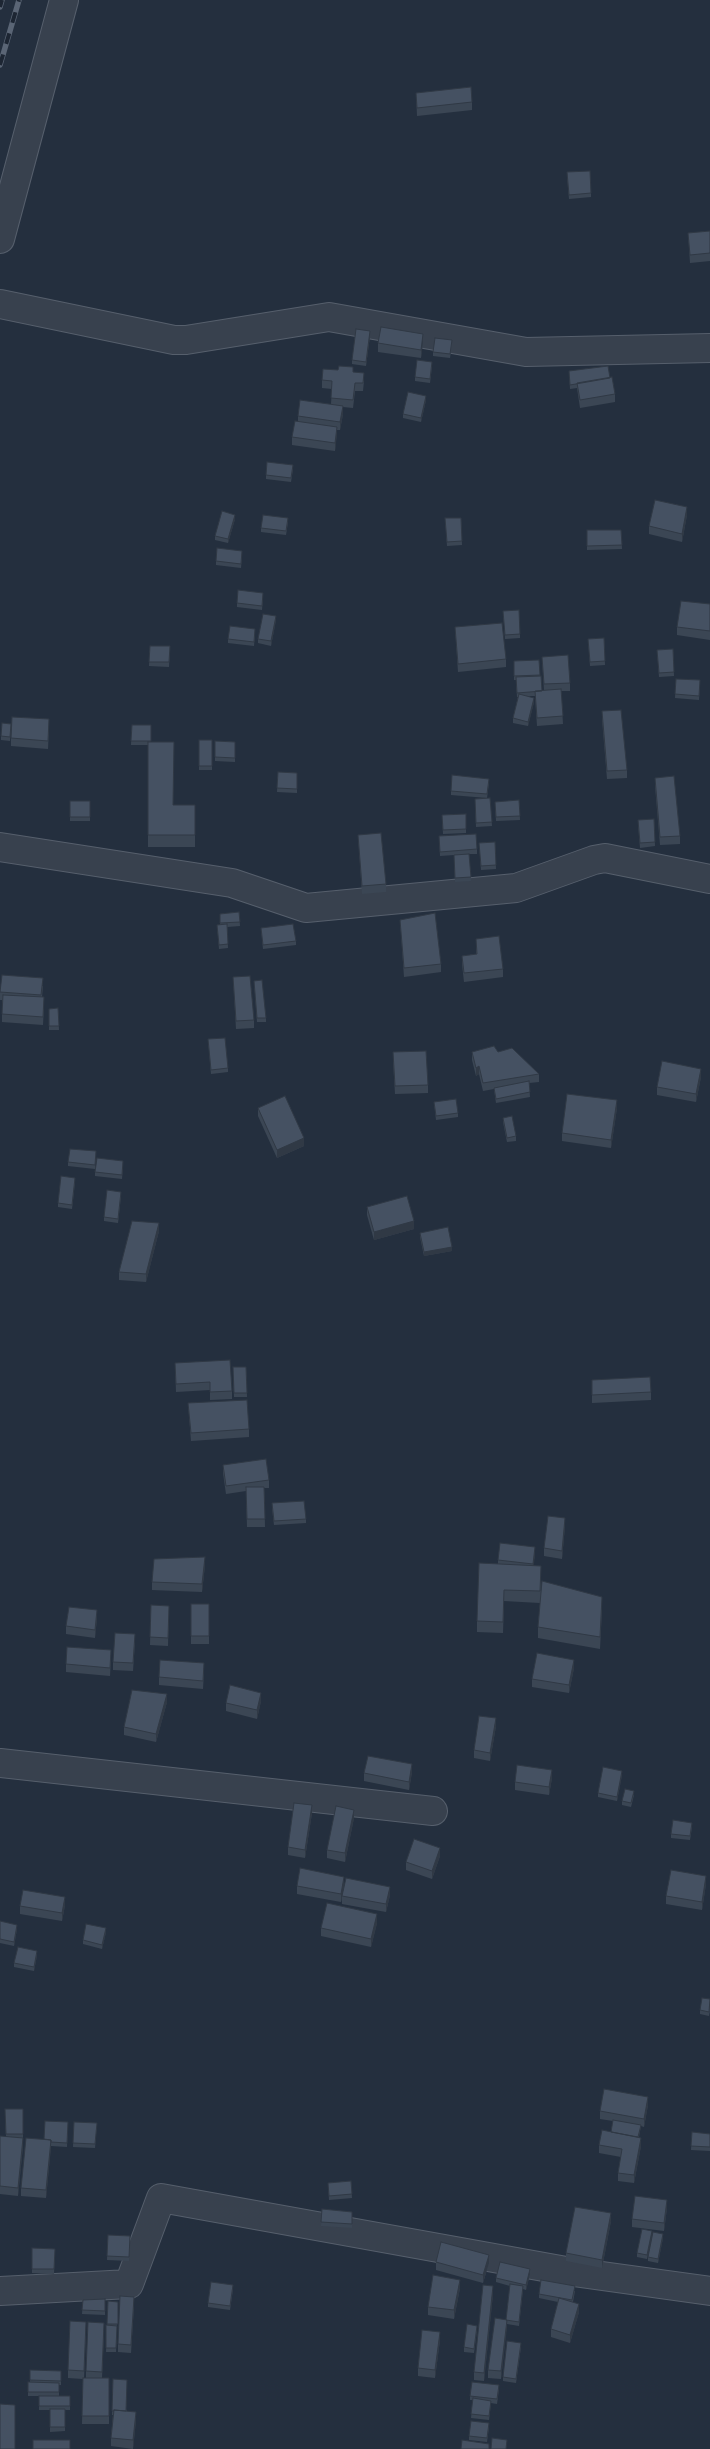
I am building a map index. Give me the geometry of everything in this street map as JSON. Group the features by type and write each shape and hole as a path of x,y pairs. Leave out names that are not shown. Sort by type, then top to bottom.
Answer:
{"street":[{"path":"0,239 64,0"},
{"path":"0,304 174,340 186,340 329,317 526,352 710,348"},
{"path":"0,848 232,883 306,908 516,888 594,860 605,858 710,879"},
{"path":"0,1763 432,1811"},
{"path":"0,2291 129,2284 161,2198 566,2271 710,2291"}],"building":[{"path":"471,87 472,102 417,108 416,93"},
{"path":"590,171 591,193 569,195 567,172"},
{"path":"710,231 710,253 690,255 688,233"},
{"path":"381,327 423,334 421,350 378,343"},
{"path":"356,329 370,331 366,362 352,360"},
{"path":"435,338 452,340 450,354 433,352"},
{"path":"417,360 432,362 430,379 415,377"},
{"path":"339,366 353,367 353,372 364,373 363,383 355,383 353,400 331,398 332,381 322,380 323,369 338,370"},
{"path":"608,366 610,378 570,385 569,371"},
{"path":"612,377 615,394 580,400 577,383"},
{"path":"408,392 426,396 421,418 403,414"},
{"path":"300,400 343,406 340,422 298,416"},
{"path":"295,421 337,427 335,443 292,437"},
{"path":"267,462 293,465 291,478 266,475"},
{"path":"655,500 687,507 682,534 649,526"},
{"path":"222,511 235,515 228,539 215,536"},
{"path":"263,515 288,518 286,531 261,528"},
{"path":"445,518 461,518 462,541 447,542"},
{"path":"587,530 621,530 622,545 587,546"},
{"path":"217,548 242,551 241,564 216,561"},
{"path":"238,590 263,593 262,606 237,603"},
{"path":"681,601 710,604 710,631 677,627"},
{"path":"519,610 520,634 505,635 503,611"},
{"path":"263,614 276,616 271,641 258,639"},
{"path":"502,623 506,659 458,664 455,627"},
{"path":"230,626 255,629 254,642 228,639"},
{"path":"604,638 605,661 590,662 588,639"},
{"path":"150,646 170,646 169,662 149,662"},
{"path":"673,649 674,672 659,673 657,650"},
{"path":"568,655 570,683 544,684 542,657"},
{"path":"539,660 540,675 514,676 514,661"},
{"path":"541,676 542,691 517,693 516,677"},
{"path":"676,679 700,680 699,696 675,694"},
{"path":"561,689 563,716 537,718 535,691"},
{"path":"519,694 534,698 528,722 513,718"},
{"path":"621,710 627,770 607,771 602,711"},
{"path":"12,717 49,719 48,741 11,738"},
{"path":"2,723 11,724 10,737 1,736"},
{"path":"132,725 151,725 151,741 131,741"},
{"path":"199,740 212,740 212,766 199,766"},
{"path":"215,741 235,742 235,758 215,757"},
{"path":"148,742 174,742 173,805 195,805 195,835 148,835"},
{"path":"278,772 297,773 297,789 277,788"},
{"path":"452,775 489,779 487,794 451,791"},
{"path":"674,776 680,836 660,837 655,778"},
{"path":"490,798 492,822 476,823 475,799"},
{"path":"519,800 520,816 496,817 495,802"},
{"path":"70,801 90,801 90,817 70,817"},
{"path":"466,814 466,829 443,830 442,815"},
{"path":"654,819 655,842 640,843 638,820"},
{"path":"381,833 386,884 362,886 358,835"},
{"path":"476,834 477,849 440,852 439,836"},
{"path":"495,842 496,865 481,866 479,843"},
{"path":"469,854 471,877 455,878 454,855"},
{"path":"239,912 240,922 220,923 220,914"},
{"path":"435,913 441,964 404,968 400,920"},
{"path":"227,924 228,944 219,945 217,925"},
{"path":"293,924 296,941 263,945 261,928"},
{"path":"499,936 503,969 464,973 462,956 477,954 476,939"},
{"path":"2,975 43,978 41,995 0,992"},
{"path":"250,976 254,1020 236,1021 233,977"},
{"path":"262,980 266,1018 257,1018 254,981"},
{"path":"3,995 44,997 43,1017 2,1014"},
{"path":"58,1008 59,1026 49,1026 49,1009"},
{"path":"225,1038 228,1068 211,1070 208,1039"},
{"path":"494,1046 498,1052 512,1048 539,1074 483,1083 479,1066 476,1068 472,1052"},
{"path":"426,1051 428,1085 395,1086 393,1052"},
{"path":"662,1061 701,1069 696,1094 657,1087"},
{"path":"529,1081 530,1092 496,1099 494,1088"},
{"path":"567,1094 617,1100 611,1140 562,1133"},
{"path":"285,1096 304,1138 277,1150 258,1108"},
{"path":"456,1099 458,1113 436,1116 434,1102"},
{"path":"512,1116 516,1136 507,1138 503,1118"},
{"path":"70,1149 96,1151 95,1165 68,1162"},
{"path":"97,1158 123,1161 122,1175 95,1172"},
{"path":"61,1176 75,1178 72,1205 58,1203"},
{"path":"107,1190 121,1192 118,1219 104,1217"},
{"path":"407,1196 414,1221 374,1232 367,1207"},
{"path":"132,1221 159,1223 146,1274 119,1272"},
{"path":"448,1227 452,1247 424,1252 420,1233"},
{"path":"230,1360 232,1391 210,1392 210,1382 176,1384 175,1363"},
{"path":"233,1367 246,1367 247,1393 234,1393"},
{"path":"650,1377 651,1392 592,1395 592,1380"},
{"path":"247,1400 249,1429 191,1433 188,1403"},
{"path":"266,1459 269,1480 226,1486 223,1465"},
{"path":"246,1487 264,1487 265,1519 247,1519"},
{"path":"304,1501 306,1519 274,1521 272,1503"},
{"path":"548,1516 565,1518 562,1551 544,1548"},
{"path":"500,1543 535,1547 533,1564 498,1560"},
{"path":"205,1557 202,1584 152,1582 154,1559"},
{"path":"479,1563 541,1566 540,1591 504,1590 503,1622 477,1621"},
{"path":"542,1581 602,1597 600,1637 538,1627"},
{"path":"191,1604 209,1604 209,1636 191,1636"},
{"path":"151,1605 169,1606 168,1638 150,1637"},
{"path":"69,1607 97,1610 95,1630 66,1626"},
{"path":"115,1633 135,1634 133,1663 113,1662"},
{"path":"67,1647 111,1650 110,1668 66,1664"},
{"path":"537,1653 574,1660 569,1685 532,1679"},
{"path":"160,1660 204,1663 203,1681 159,1677"},
{"path":"230,1685 261,1693 257,1710 226,1703"},
{"path":"132,1690 167,1694 156,1734 124,1727"},
{"path":"479,1716 496,1718 490,1753 474,1750"},
{"path":"368,1756 412,1764 409,1782 364,1773"},
{"path":"517,1765 552,1770 549,1787 515,1782"},
{"path":"603,1767 622,1771 617,1797 598,1793"},
{"path":"625,1789 634,1791 631,1803 622,1801"},
{"path":"294,1803 312,1805 305,1850 288,1847"},
{"path":"336,1806 354,1810 345,1853 327,1850"},
{"path":"673,1820 692,1823 690,1836 671,1834"},
{"path":"414,1839 440,1848 432,1871 406,1862"},
{"path":"300,1868 344,1877 341,1894 297,1886"},
{"path":"671,1870 706,1876 702,1902 666,1896"},
{"path":"346,1878 390,1887 386,1904 342,1896"},
{"path":"23,1890 65,1897 62,1913 20,1906"},
{"path":"327,1903 377,1914 371,1939 321,1928"},
{"path":"0,1921 17,1925 14,1942 0,1939"},
{"path":"86,1924 106,1928 102,1945 83,1940"},
{"path":"18,1947 37,1951 34,1967 14,1963"},
{"path":"702,1998 710,1999 709,2012 700,2010"},
{"path":"604,2089 648,2097 644,2119 600,2111"},
{"path":"5,2109 23,2109 23,2134 6,2134"},
{"path":"613,2120 641,2125 638,2137 611,2132"},
{"path":"45,2121 68,2122 67,2143 51,2142 51,2140 44,2139"},
{"path":"74,2122 97,2123 95,2144 73,2143"},
{"path":"602,2130 641,2138 634,2175 618,2173 622,2149 599,2145"},
{"path":"692,2132 710,2134 710,2147 691,2146"},
{"path":"0,2136 23,2138 18,2188 0,2186"},
{"path":"26,2138 51,2140 46,2190 21,2188"},
{"path":"351,2181 352,2194 329,2196 328,2183"},
{"path":"635,2196 667,2200 664,2223 632,2219"},
{"path":"575,2207 611,2213 602,2260 566,2253"},
{"path":"322,2209 352,2212 352,2224 321,2222"},
{"path":"642,2229 652,2231 647,2255 637,2253"},
{"path":"653,2232 663,2234 658,2259 648,2257"},
{"path":"108,2235 130,2236 129,2257 107,2256"},
{"path":"441,2242 489,2255 483,2275 436,2262"},
{"path":"32,2248 55,2249 54,2269 32,2269"},
{"path":"500,2262 530,2269 526,2285 496,2278"},
{"path":"433,2275 460,2280 454,2310 428,2307"},
{"path":"541,2280 575,2286 572,2300 539,2294"},
{"path":"211,2282 233,2285 230,2306 208,2303"},
{"path":"510,2284 523,2286 519,2322 506,2320"},
{"path":"483,2285 493,2286 484,2373 474,2372"},
{"path":"120,2296 134,2297 131,2345 118,2344"},
{"path":"559,2298 579,2304 570,2335 551,2329"},
{"path":"105,2299 105,2311 82,2310 83,2300"},
{"path":"108,2301 118,2302 118,2324 107,2324"},
{"path":"495,2318 507,2320 501,2371 488,2370"},
{"path":"70,2321 86,2322 84,2371 68,2370"},
{"path":"88,2322 104,2323 102,2372 86,2371"},
{"path":"467,2324 477,2326 474,2349 464,2347"},
{"path":"106,2325 117,2326 116,2348 106,2348"},
{"path":"422,2330 440,2332 435,2370 418,2368"},
{"path":"507,2341 521,2343 516,2379 503,2377"},
{"path":"30,2370 61,2371 61,2381 30,2380"},
{"path":"83,2378 109,2378 109,2416 82,2416"},
{"path":"113,2379 127,2380 126,2411 112,2411"},
{"path":"28,2382 59,2383 59,2392 28,2392"},
{"path":"472,2382 499,2385 497,2399 470,2396"},
{"path":"39,2396 70,2396 70,2406 39,2406"},
{"path":"473,2398 491,2401 489,2416 471,2414"},
{"path":"0,2404 15,2405 15,2449 0,2449"},
{"path":"50,2409 65,2409 65,2427 50,2427"},
{"path":"114,2410 136,2412 133,2440 111,2438"},
{"path":"471,2421 489,2423 487,2438 469,2436"},
{"path":"492,2438 507,2440 506,2449 491,2449"},
{"path":"33,2440 70,2440 70,2449 33,2449"},
{"path":"462,2440 489,2444 489,2449 461,2449"}],"railway":[{"path":"0,7 2,0"},
{"path":"0,65 19,0"}]}
